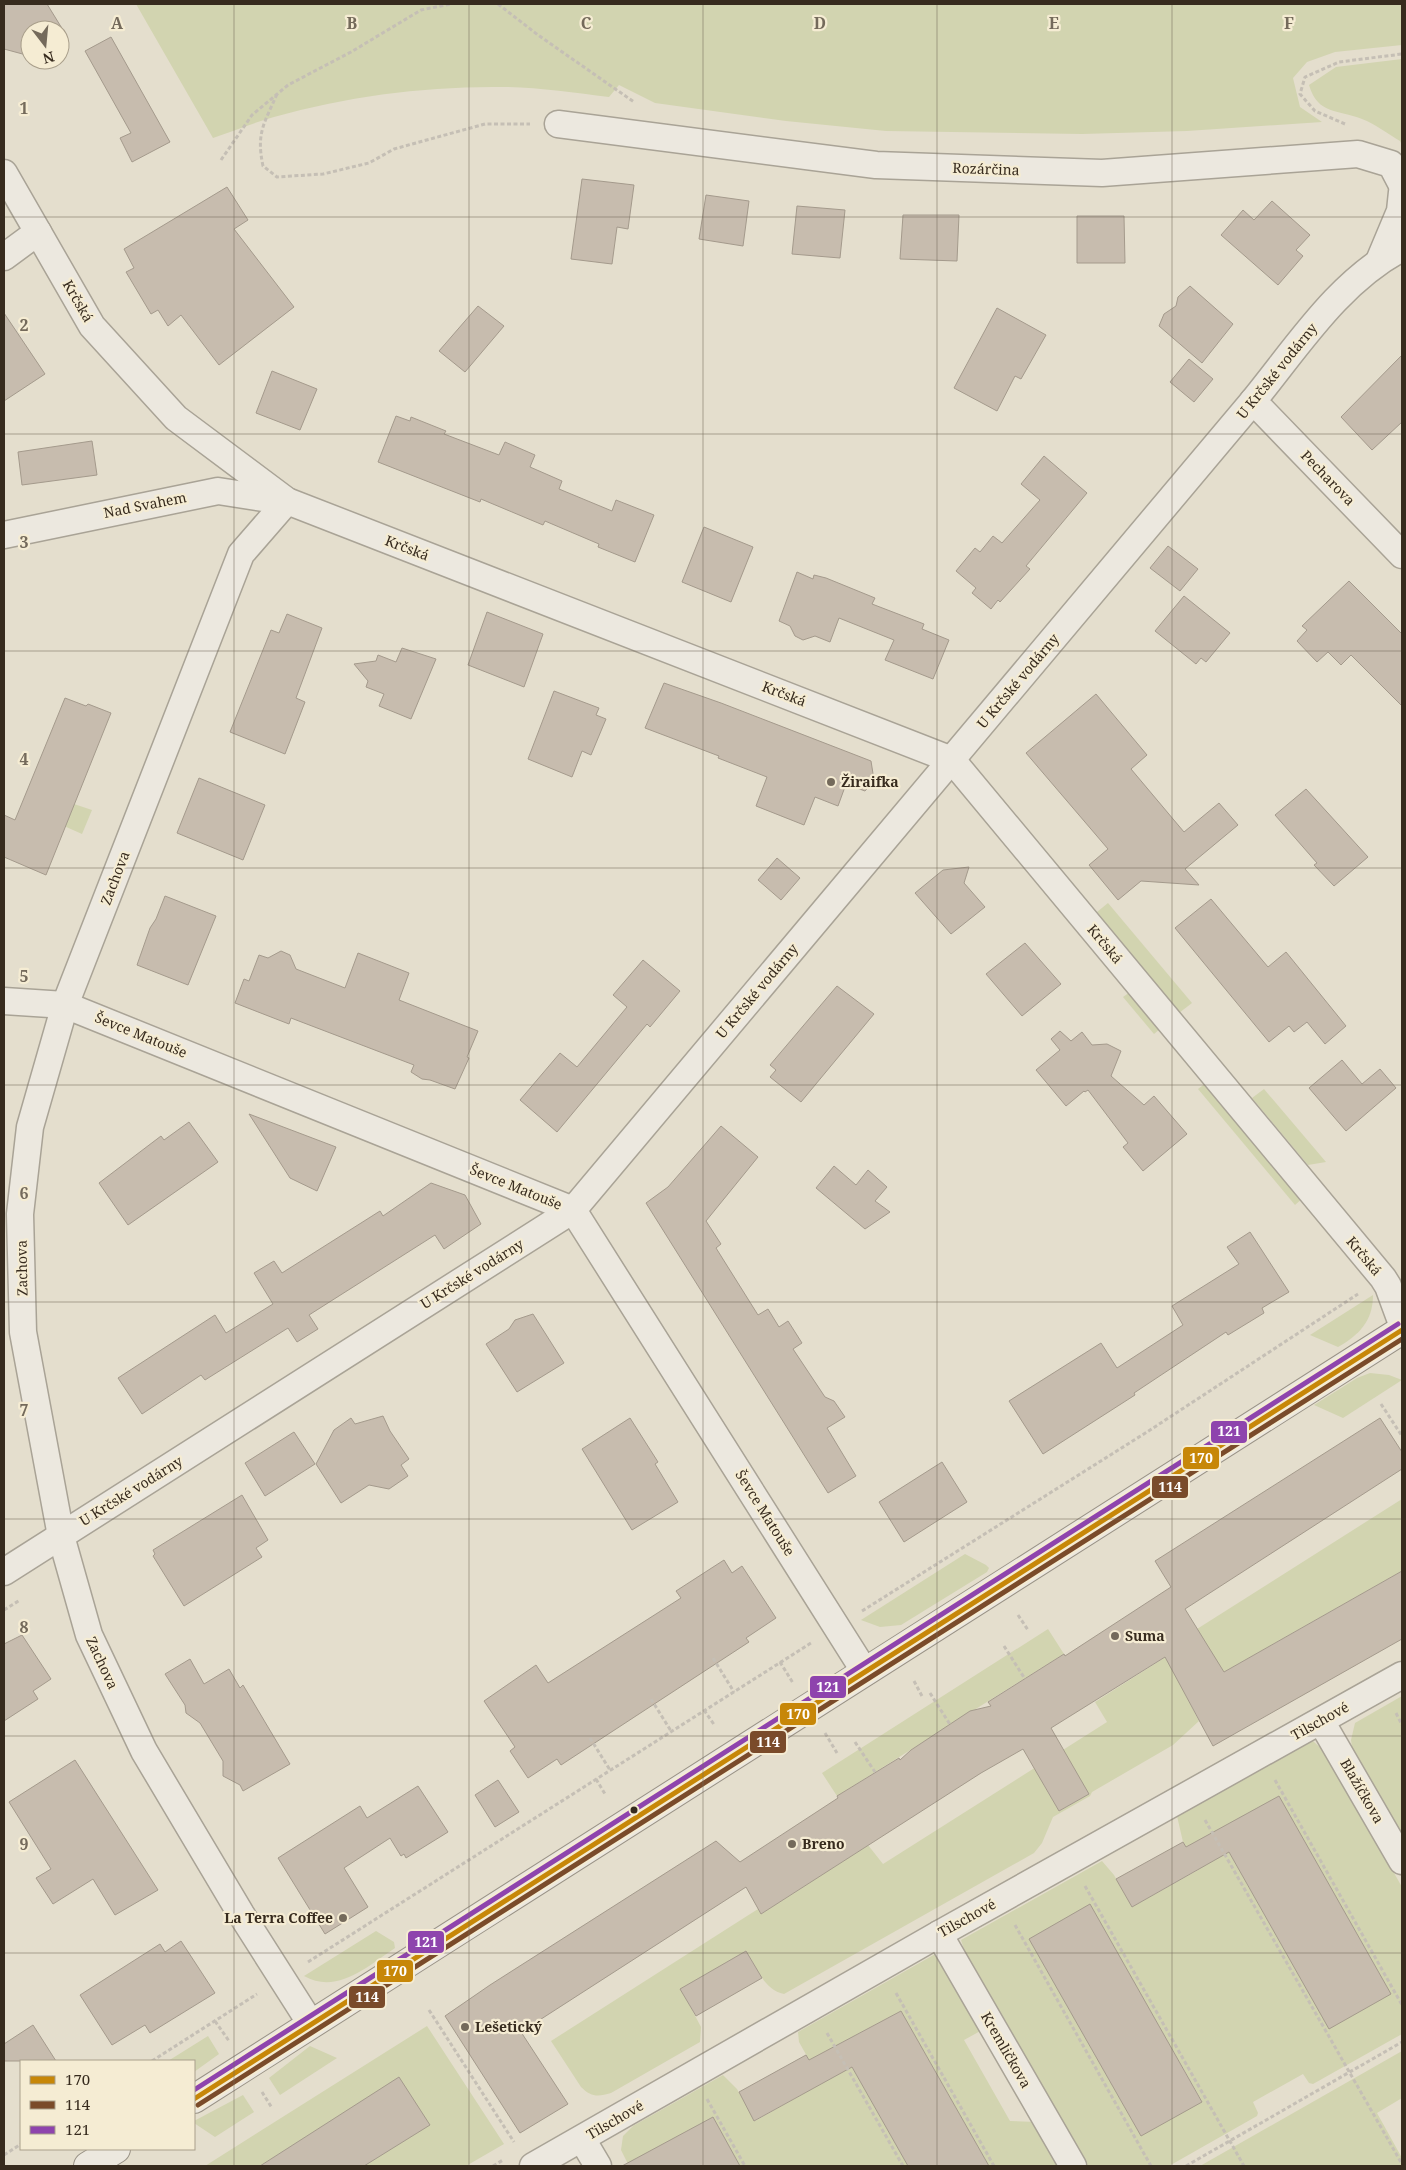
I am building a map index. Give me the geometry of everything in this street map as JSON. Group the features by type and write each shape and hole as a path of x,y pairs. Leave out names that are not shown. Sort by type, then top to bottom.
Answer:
{"street":[{"name":"Rozárčina","path":"558,124 886,165 1102,173 1358,154 1391,164 1402,185"},
{"name":"Krčská","path":"4,173 92,326 176,418 287,501 952,760 1382,1278 1388,1286 1402,1324"},
{"path":"1379,260 1400,211 1402,192"},
{"path":"4,257 38,232"},
{"path":"1379,260 1402,248"},
{"name":"U Krčské vodárny","path":"4,1572 573,1210 1253,401 1340,293 1379,260"},
{"name":"Pecharova","path":"1253,401 1402,555"},
{"name":"Nad Svahem","path":"4,535 218,490 287,501"},
{"name":"Zachova","path":"287,501 241,554 65,1005 30,1127 20,1214 23,1332 61,1536 89,1635 144,1751 241,1914 311,2024"},
{"name":"Ševce Matouše","path":"4,1001 65,1005 573,1210 865,1672"},
{"path":"195,2098 1402,1330"},
{"name":"Tilschové","path":"533,2166 939,1934 1402,1675"},
{"name":"Blažíčkova","path":"1321,1721 1402,1861"},
{"name":"Kremličkova","path":"939,1934 1073,2166"},
{"path":"582,2139 598,2166"},
{"path":"88,2166 114,2150"}],"path":[{"path":"221,160 252,114 288,85 351,52 421,10 451,4"},
{"path":"498,4 538,35 639,106"},
{"path":"1351,126 1315,111 1300,94 1305,77 1339,62 1402,54"},
{"path":"277,94 261,129 259,148 263,166 277,177 323,174 369,164 394,149 485,124 558,124"},
{"path":"855,1616 1147,1432 1361,1292"},
{"path":"1381,1404 1402,1436"},
{"path":"1018,1615 1028,1630"},
{"path":"302,1966 818,1639"},
{"path":"1004,1646 1025,1678"},
{"path":"713,1658 734,1692"},
{"path":"780,1662 795,1686"},
{"path":"914,1681 923,1698"},
{"path":"930,1694 951,1726"},
{"path":"651,1699 672,1730"},
{"path":"704,1710 714,1726"},
{"path":"822,1728 837,1753"},
{"path":"590,1738 610,1770"},
{"path":"855,1742 875,1772"},
{"path":"596,1779 605,1794"},
{"path":"1275,1780 1402,2005"},
{"path":"1204,1819 1402,2164"},
{"path":"1085,1886 1244,2166"},
{"path":"1014,1925 1151,2166"},
{"path":"154,2060 260,1992"},
{"path":"896,1992 994,2166"},
{"path":"429,2010 514,2143"},
{"path":"215,2021 232,2047"},
{"path":"826,2032 903,2166"},
{"path":"1186,2166 1402,2042"},
{"path":"259,2088 272,2108"},
{"path":"703,2092 745,2166"},
{"path":"4,2155 20,2145"}],"green space":[{"path":"136,4 1402,4 1402,45 1335,52 1307,62 1293,78 1300,107 1322,122 1187,131 1082,134 886,131 786,121 655,103 619,85 609,97 516,87 474,87 387,94 330,103 266,119 213,138"},
{"path":"1402,59 1402,145 1400,141 1367,121 1330,110 1323,106 1313,95 1309,85 1336,67"},
{"path":"74,804 92,810 82,834 46,818"},
{"path":"1108,903 1192,1003 1179,1013 1097,912"},
{"path":"1130,992 1161,1028 1154,1034 1123,997"},
{"path":"1206,1083 1303,1198 1295,1205 1198,1089"},
{"path":"1264,1089 1326,1162 1308,1165 1252,1098"},
{"path":"1373,1295 1367,1320 1358,1332 1346,1342 1338,1347 1310,1335"},
{"path":"1370,1373 1389,1375 1402,1380 1343,1418 1314,1405 1357,1378"},
{"path":"1402,1499 1402,1571 1185,1694 1199,1721 1173,1745 1053,1817 1042,1843 1034,1853 784,1994 777,1992 766,1983 746,1951 681,1989 701,2027 700,2042 611,2093 595,2095 588,2093 581,2087 551,2041 758,1909 761,1914 868,1845 883,1864 1107,1722 1095,1702 1200,1635 1197,1629","holes":["1043,1784 1089,1794 1059,1811"]},
{"path":"965,1554 986,1565 989,1568 987,1572 901,1625 880,1627 861,1620"},
{"path":"1048,1629 1064,1654 837,1796 822,1773"},
{"path":"1402,1696 1402,1845 1354,1760 1351,1740 1355,1723"},
{"path":"1313,1741 1326,1753 1402,1887 1402,2034 1313,2084 1309,2083 1303,2074 1253,2102 1258,2113 1257,2116 1169,2166 1085,2166 968,1961 961,1940 1102,1861 1114,1875 1132,1907 1198,1870 1183,1842 1177,1816","holes":["1279,1797 1391,1994 1273,1930 1217,1831","1090,1905 1202,2101 1141,2136 1029,1939"]},
{"path":"376,1931 394,1942 395,1948 363,1970 352,1976 328,1982 316,1981 304,1976"},
{"path":"937,1953 984,2029 964,2040 1010,2121 1037,2122 1062,2166 989,2166 901,2011 839,2044 908,2166 740,2166 713,2117 651,2151 659,2166 629,2166 621,2150 623,2136 633,2126 723,2075 737,2089 755,2121 822,2083 799,2042 798,2032"},
{"path":"427,2026 504,2144 466,2166 364,2166 429,2125 362,2101 260,2166 205,2166"},
{"path":"208,2036 219,2054 195,2071 195,2060 170,2060"},
{"path":"310,2046 337,2058 280,2095 269,2078"},
{"path":"1402,2051 1402,2098 1377,2113 1402,2158 1402,2166 1200,2166"},
{"path":"243,2095 254,2112 215,2137 195,2124 195,2120"}],"building":[{"path":"4,4 47,4 57,20 20,20 20,53 4,49"},
{"path":"111,37 170,142 132,162 120,138 131,133 85,51"},
{"path":"582,179 634,185 628,229 617,227 612,264 571,259"},
{"path":"227,187 248,220 234,229 294,307 219,365 181,315 168,326 158,310 151,314 126,272 134,268 124,249"},
{"path":"706,195 749,201 743,246 699,239"},
{"path":"1272,201 1310,235 1296,250 1303,256 1278,285 1221,235 1243,210 1254,220"},
{"path":"797,206 845,210 840,258 792,254"},
{"path":"903,215 959,215 957,261 900,259"},
{"path":"1077,216 1124,216 1125,263 1077,263"},
{"path":"1190,286 1233,324 1202,363 1159,326 1164,314 1176,306 1178,297"},
{"path":"478,306 504,326 465,372 439,351"},
{"path":"997,308 1046,335 1021,379 1015,376 997,411 954,388"},
{"path":"4,313 45,374 4,401"},
{"path":"1402,355 1402,422 1372,450 1341,417"},
{"path":"1189,359 1213,379 1194,402 1170,382"},
{"path":"272,371 317,389 300,430 256,413"},
{"path":"396,416 410,421 411,417 446,431 444,434 499,455 505,442 535,455 530,467 562,481 559,489 612,511 616,500 654,515 635,562 598,547 599,544 545,521 543,525 481,499 480,502 378,462"},
{"path":"92,441 97,475 22,485 18,452"},
{"path":"1044,456 1087,493 1026,566 1030,569 1000,602 998,600 991,609 972,593 976,588 956,571 975,548 980,552 993,536 1002,543 1040,500 1021,484"},
{"path":"704,527 753,547 731,602 682,582"},
{"path":"1168,546 1198,569 1180,591 1150,568"},
{"path":"797,572 813,579 814,575 826,578 875,598 872,604 924,624 922,629 949,640 933,679 885,660 894,640 839,618 830,642 815,636 803,640 795,636 790,626 779,621"},
{"path":"1349,581 1402,634 1402,706 1351,655 1341,665 1328,652 1317,662 1297,641 1307,630 1302,626"},
{"path":"1184,596 1230,633 1206,662 1201,658 1196,664 1155,631"},
{"path":"487,612 543,634 524,687 468,665"},
{"path":"287,614 322,628 296,698 305,702 285,754 230,732 271,630 279,633"},
{"path":"402,648 436,659 411,719 379,706 384,694 366,687 368,681 354,664 376,661 378,655 396,662"},
{"path":"664,683 871,761 874,780 865,791 846,784 838,806 815,797 804,825 756,806 767,777 718,758 719,756 645,728"},
{"path":"554,691 599,708 596,715 606,719 591,755 582,751 572,777 528,759"},
{"path":"1096,694 1147,755 1131,769 1184,832 1219,803 1238,825 1185,869 1199,885 1141,881 1118,900 1089,865 1108,849 1026,753"},
{"path":"65,698 111,713 46,875 4,857 4,815 15,820"},
{"path":"199,778 265,805 243,860 177,833"},
{"path":"1306,789 1368,857 1334,886 1314,865 1317,863 1275,815"},
{"path":"777,858 800,878 781,900 758,880"},
{"path":"969,867 964,883 985,907 951,934 915,893 943,870"},
{"path":"165,896 216,916 188,985 137,965 150,928 156,919"},
{"path":"1211,899 1268,967 1286,952 1346,1026 1325,1044 1307,1022 1294,1032 1289,1026 1269,1042 1175,928"},
{"path":"1025,943 1061,984 1022,1016 986,974"},
{"path":"281,951 290,955 296,969 345,988 358,953 409,973 399,1000 478,1031 467,1057 469,1058 455,1089 422,1079 411,1072 414,1065 291,1018 289,1024 235,1003 244,979 249,981 259,955 268,958"},
{"path":"643,960 680,991 650,1027 647,1024 557,1132 520,1100 560,1053 577,1067 627,1007 613,995"},
{"path":"837,986 874,1014 801,1102 770,1077 776,1070 770,1065"},
{"path":"1060,1031 1071,1041 1082,1032 1092,1045 1107,1044 1121,1051 1111,1076 1144,1105 1154,1096 1187,1134 1143,1171 1123,1147 1128,1143 1088,1090 1084,1091 1066,1106 1036,1070 1060,1050 1051,1039"},
{"path":"1342,1060 1362,1084 1380,1069 1396,1088 1346,1131 1309,1088"},
{"path":"249,1114 336,1147 317,1191 290,1178"},
{"path":"189,1122 218,1162 128,1225 99,1183 161,1136 164,1140"},
{"path":"721,1126 758,1157 706,1221 721,1244 716,1248 758,1315 768,1309 779,1327 788,1321 802,1343 793,1349 825,1397 834,1401 845,1417 827,1428 856,1476 828,1493 646,1203 668,1187"},
{"path":"834,1166 856,1185 868,1170 887,1187 875,1201 890,1212 865,1229 816,1188"},
{"path":"431,1183 465,1195 481,1224 444,1249 435,1235 309,1315 318,1329 297,1342 288,1328 205,1380 201,1375 142,1414 118,1378 215,1315 226,1333 273,1304 254,1273 274,1261 282,1273 380,1211 383,1216"},
{"path":"1250,1232 1289,1292 1262,1308 1264,1313 1228,1335 1226,1332 1134,1393 1135,1395 1043,1454 1009,1401 1101,1343 1117,1368 1183,1325 1172,1306 1239,1264 1227,1247"},
{"path":"533,1314 564,1363 517,1392 486,1344 509,1329 515,1320"},
{"path":"383,1416 390,1431 409,1459 401,1465 408,1476 389,1489 369,1485 341,1503 316,1464 334,1430 351,1418 355,1424"},
{"path":"630,1418 658,1462 655,1464 678,1502 632,1530 582,1449"},
{"path":"1380,1418 1402,1452 1402,1469 1185,1609 1224,1672 1402,1571 1402,1639 1213,1746 1165,1657 1051,1728 1089,1794 1059,1811 1023,1749 981,1773 761,1914 746,1887 521,2032 568,2104 520,2133 445,2016 490,1985 716,1841 740,1862 838,1798 837,1796 899,1758 900,1760 911,1750 970,1711 991,1706 988,1702 1064,1654 1065,1656 1171,1587 1155,1561"},
{"path":"294,1432 315,1464 265,1496 245,1463"},
{"path":"942,1462 967,1502 904,1542 879,1502"},
{"path":"242,1495 268,1540 256,1548 262,1557 184,1606 153,1556 155,1554 153,1550"},
{"path":"724,1560 732,1573 742,1566 776,1618 746,1638 749,1642 561,1765 557,1759 528,1778 510,1751 515,1747 484,1701 536,1665 548,1683 681,1598 676,1591"},
{"path":"22,1635 51,1679 33,1691 38,1699 4,1721 4,1644"},
{"path":"190,1659 204,1684 229,1669 240,1688 243,1685 290,1764 243,1791 240,1785 223,1776 223,1761 200,1723 186,1713 185,1705 165,1674"},
{"path":"75,1760 158,1890 115,1915 93,1879 53,1904 36,1878 51,1869 9,1802"},
{"path":"498,1780 519,1812 495,1827 475,1795"},
{"path":"418,1786 448,1832 406,1858 404,1854 401,1856 390,1838 344,1868 368,1907 325,1934 278,1858 360,1806 367,1818"},
{"path":"1279,1796 1391,1994 1329,2029 1229,1852 1132,1907 1116,1879 1183,1842 1186,1847"},
{"path":"1090,1904 1202,2102 1141,2136 1029,1939"},
{"path":"181,1941 215,1993 150,2033 145,2025 112,2045 80,1995 160,1944 165,1952"},
{"path":"746,1951 762,1978 696,2016 680,1989"},
{"path":"901,2011 989,2166 908,2166 852,2067 754,2121 739,2092 806,2055 809,2060"},
{"path":"33,2025 55,2060 4,2061 4,2044"},
{"path":"399,2077 430,2125 364,2166 260,2166"},
{"path":"713,2117 740,2166 622,2166"}],"transit line":[{"name":"121","path":"195,2089 1398,1324"},
{"name":"170","path":"195,2098 1402,1330"},
{"name":"114","path":"198,2105 1402,1339"}],"place":[{"name":"Žiraifka","path":"831,782"},
{"name":"Suma","path":"1115,1636"},
{"name":"Breno","path":"792,1844"},
{"name":"La Terra Coffee","path":"343,1918"},
{"name":"Lešetický","path":"465,2027"}]}
